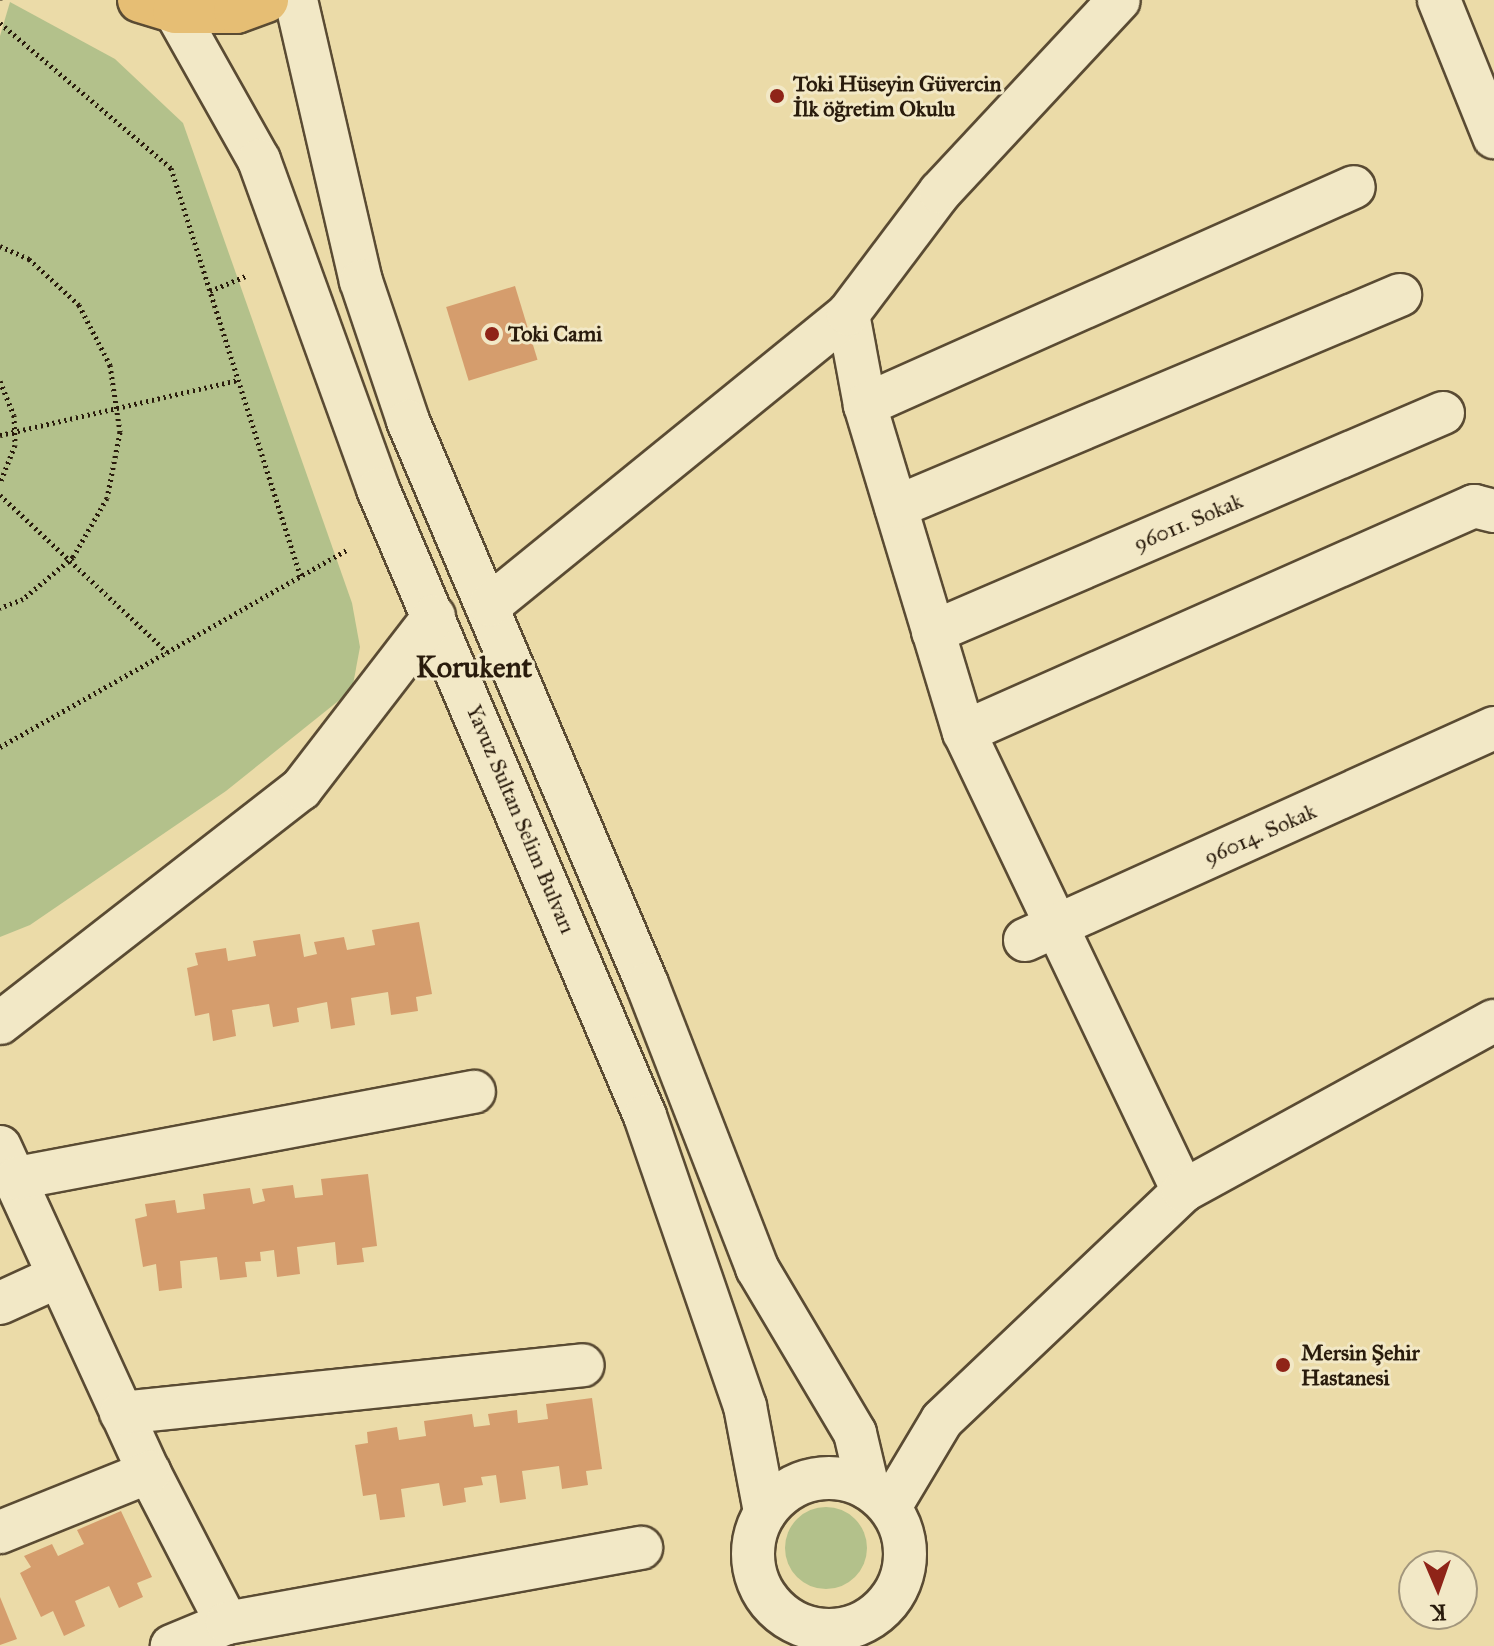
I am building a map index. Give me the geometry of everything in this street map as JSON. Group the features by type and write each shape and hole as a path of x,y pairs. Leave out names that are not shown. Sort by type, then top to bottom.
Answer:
{"main road":[{"path":"162,4 236,11 266,0"}],"street":[{"path":"296,0 361,281 408,421 490,605 647,984 757,1268 855,1433 879,1497 902,1530 906,1556 882,1646"},
{"path":"490,605 848,314 940,192 1119,0"},
{"path":"1439,0 1494,137"},
{"name":"Yavuz Sultan Selim Bulvarı","path":"162,4 259,160 378,489 645,1116 745,1406 765,1512"},
{"path":"865,405 1354,187"},
{"path":"896,507 1400,295"},
{"path":"848,314 865,405 964,732 1042,932 1183,1191"},
{"name":"96011. Sokak","path":"933,632 1443,413"},
{"path":"964,732 1474,506 1494,511"},
{"path":"0,1023 301,789 434,616"},
{"name":"96014. Sokak","path":"1042,932 1494,728"},
{"path":"879,1497 942,1420 1183,1191 1494,1021"},
{"path":"227,1623 149,1472 57,1277 8,1163 474,1092"},
{"path":"0,1303 57,1277"},
{"path":"121,1413 583,1365"},
{"path":"0,1532 149,1472"},
{"path":"879,1497 823,1478 791,1489 765,1512 755,1536 753,1562 783,1630 844,1629 864,1622 895,1594"},
{"path":"172,1646 227,1623 641,1548"}],"path":[{"path":"0,23 171,168 301,577"},
{"path":"0,246 29,259 79,305 110,365 120,432 107,498 69,560 23,599 0,608"},
{"path":"210,291 248,275"},
{"path":"0,435 238,380"},
{"path":"0,381 14,415 15,431 0,483"},
{"path":"0,495 167,652"},
{"path":"0,747 348,549"}],"green space":[{"path":"10,2 115,59 183,123 352,603 360,647 352,690 226,791 30,925 0,937 0,36"},
{"path":"826,1507 842,1510 855,1519 864,1532 867,1548 864,1564 855,1577 842,1586 826,1589 810,1586 797,1577 788,1564 785,1548 788,1532 797,1519 810,1510"}],"building":[{"name":"Toki Cami","path":"515,286 538,360 469,381 446,307"},
{"path":"419,922 432,994 416,997 418,1011 391,1015 388,992 351,998 355,1025 331,1029 327,1002 297,1008 299,1022 273,1027 269,1004 232,1010 236,1036 213,1041 209,1013 195,1016 187,968 198,965 195,953 226,948 228,961 256,956 253,941 300,934 304,957 317,954 314,942 344,937 347,950 375,945 372,930"},
{"path":"368,1174 377,1246 362,1248 364,1262 337,1265 335,1242 297,1247 300,1274 277,1277 274,1250 260,1252 261,1261 245,1262 247,1277 220,1280 217,1257 180,1261 182,1288 159,1291 156,1264 143,1267 135,1219 147,1216 145,1204 175,1200 177,1213 205,1209 203,1194 250,1188 253,1204 265,1201 262,1189 293,1185 295,1198 323,1195 321,1179"},
{"path":"592,1398 602,1469 586,1471 588,1485 562,1489 559,1466 522,1471 526,1499 500,1503 496,1475 481,1477 483,1485 464,1488 466,1502 443,1506 439,1483 401,1489 405,1517 380,1520 376,1494 363,1496 355,1445 368,1443 367,1432 397,1427 399,1440 426,1436 424,1421 472,1414 474,1427 490,1425 488,1414 517,1410 518,1423 548,1419 546,1404"},
{"path":"121,1511 152,1577 137,1583 143,1597 119,1608 109,1586 75,1601 85,1626 64,1636 53,1611 41,1617 20,1573 31,1567 24,1556 52,1544 58,1556 84,1544 77,1530"},
{"path":"0,1597 17,1639 0,1645"}],"place":[{"name":"Toki Hüseyin Güvercin İlk öğretim Okulu","path":"777,96"},
{"name":"Toki Cami","path":"492,334"},
{"name":"Mersin Şehir Hastanesi","path":"1283,1365"}],"district":[{"name":"Korukent","path":"474,667"}]}
